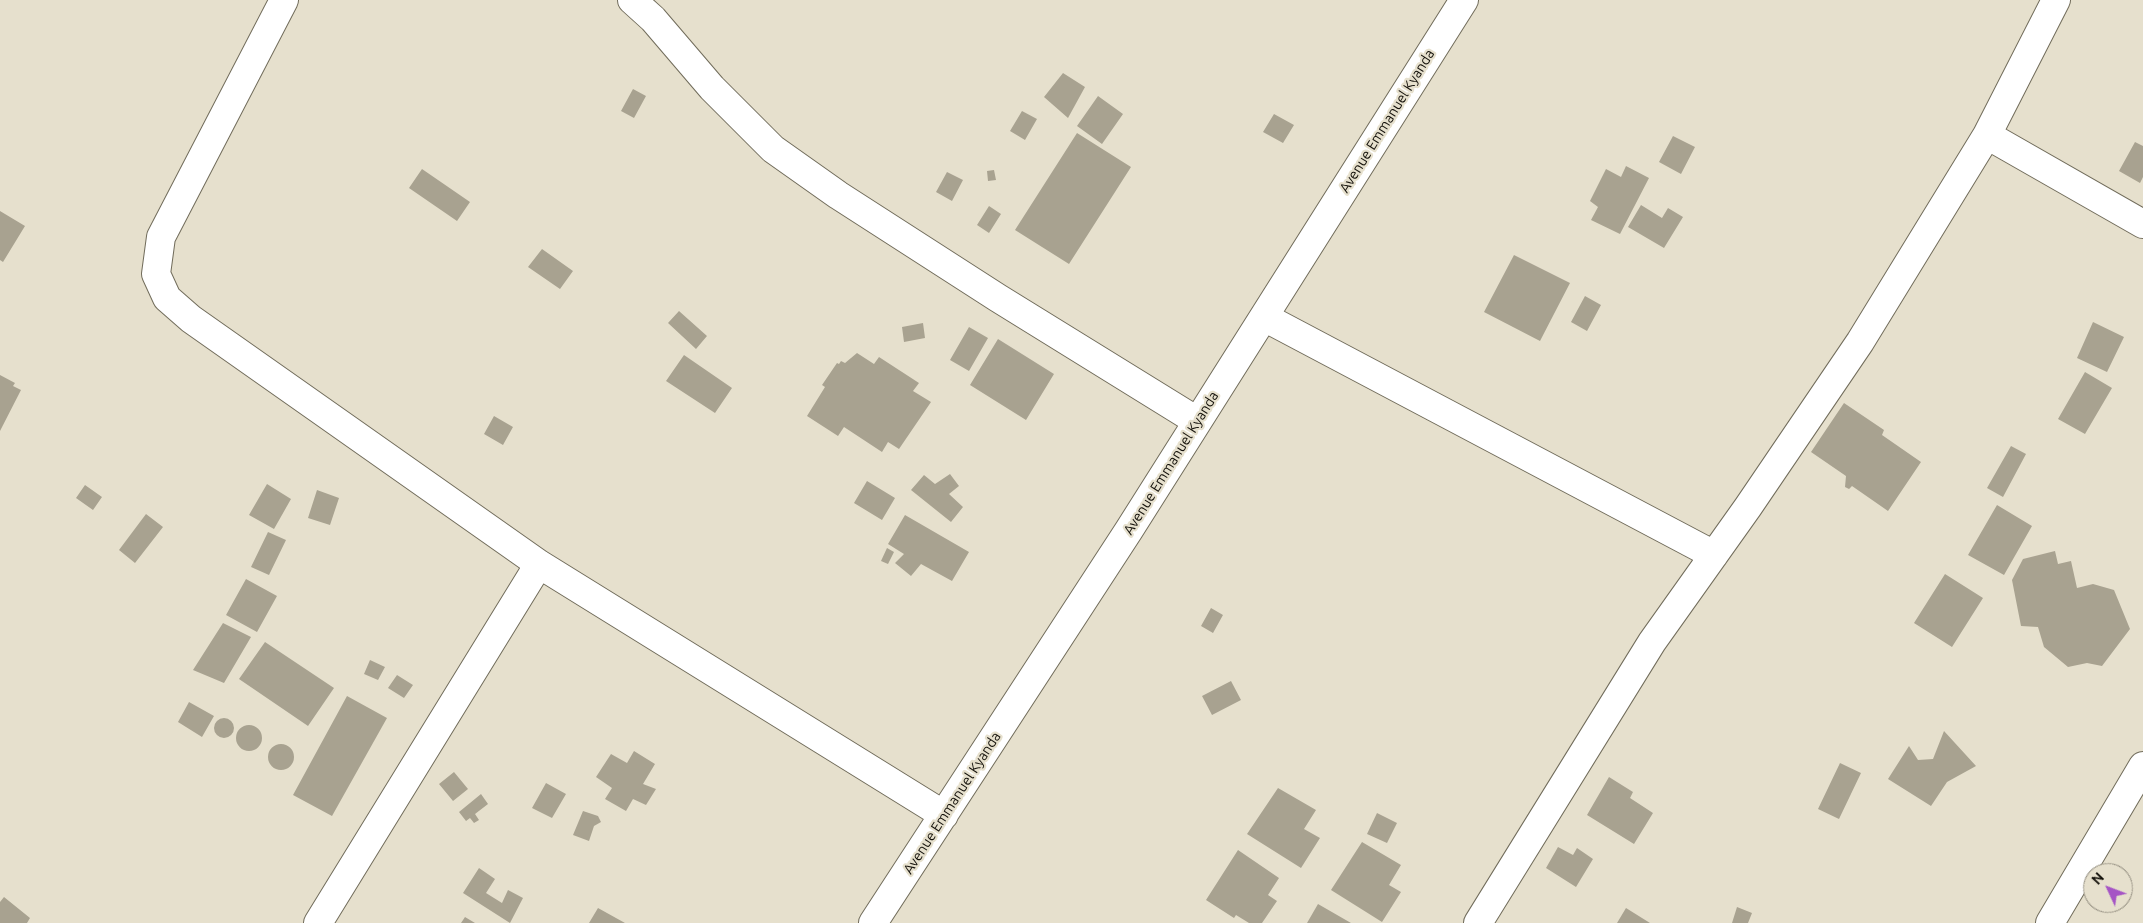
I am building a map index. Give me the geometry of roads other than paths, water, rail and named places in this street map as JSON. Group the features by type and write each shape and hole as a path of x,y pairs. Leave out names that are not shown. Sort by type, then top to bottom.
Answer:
{"street":[{"path":"284,0 161,237 156,274 168,298 191,318 539,564 944,815"},
{"path":"632,0 652,19 712,88 773,149 838,195 982,288 1197,421"},
{"name":"Avenue Emmanuel Kyanda","path":"873,923 1051,652 1464,0"},
{"path":"1478,923 1652,642 1826,394 1987,135 2056,0"},
{"path":"1987,135 2143,224"},
{"path":"1264,317 1714,555"},
{"path":"318,923 539,564"},
{"path":"2050,923 2143,766"}]}
